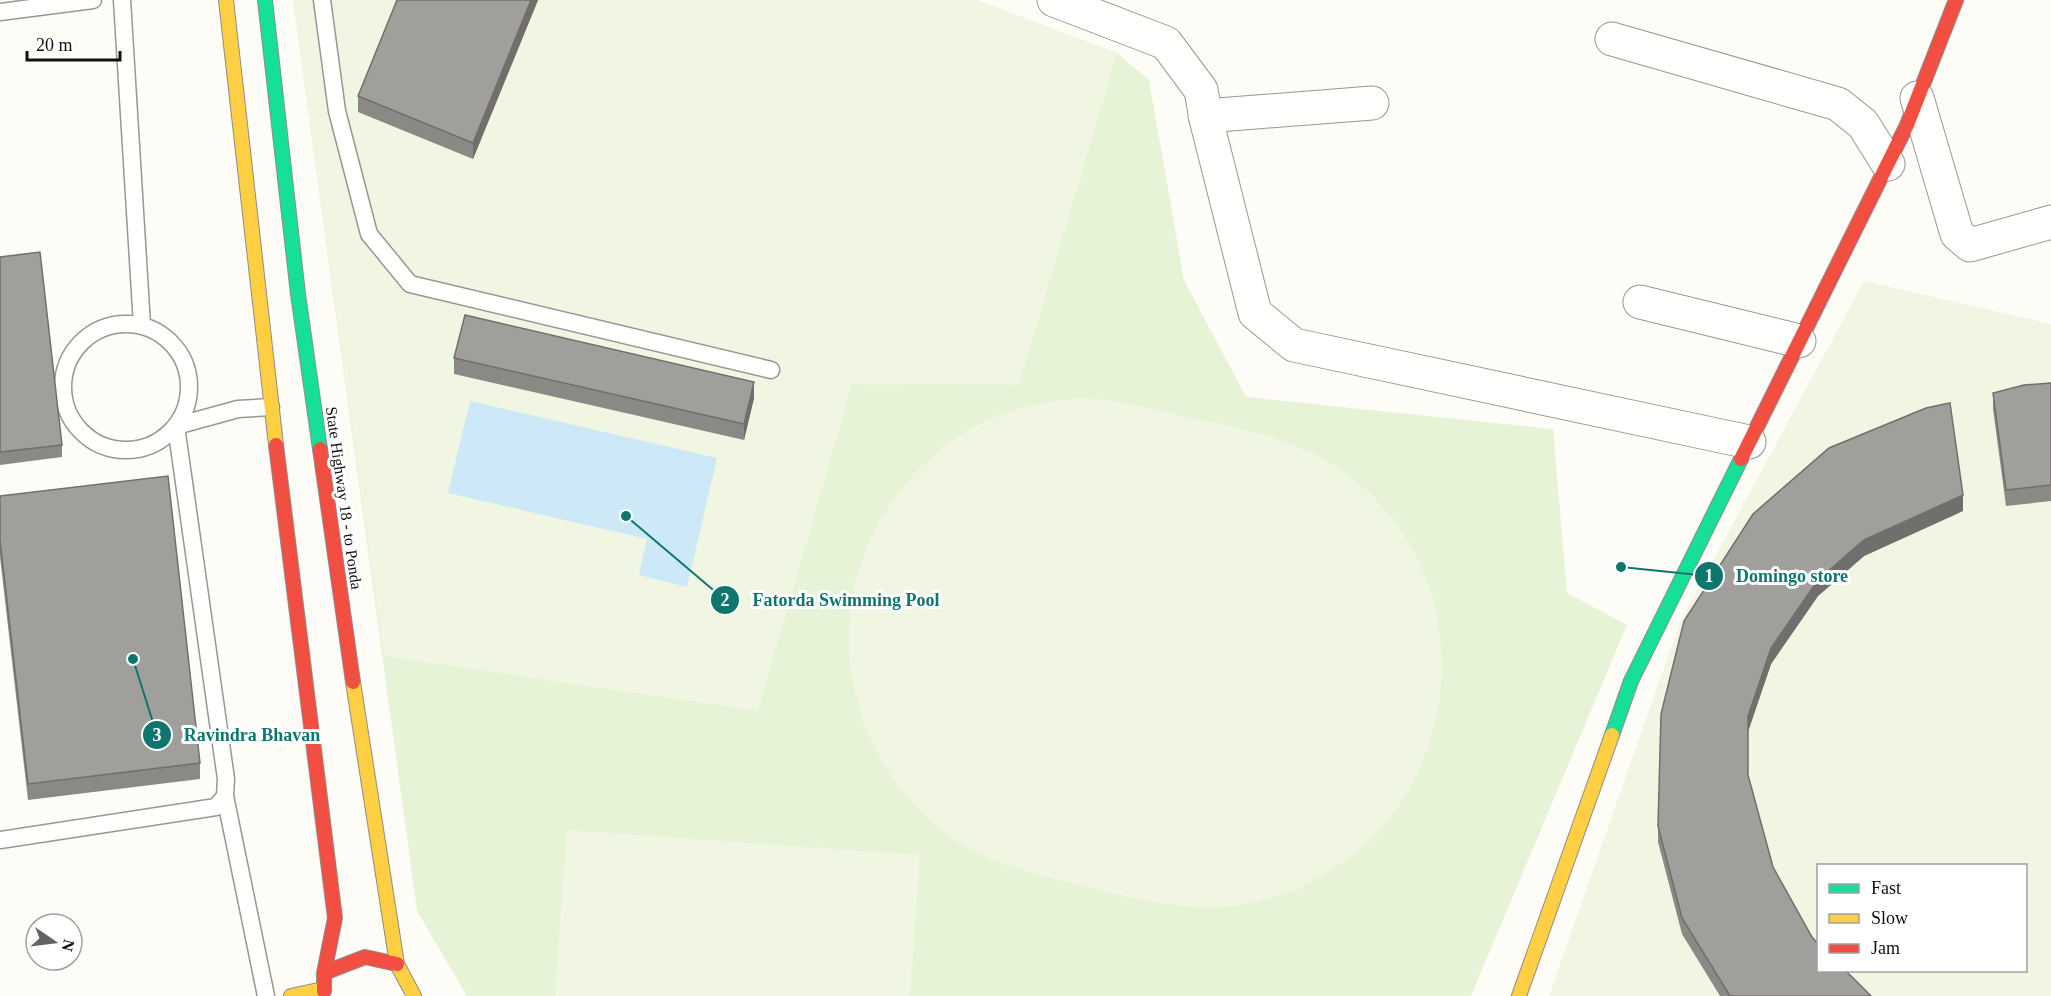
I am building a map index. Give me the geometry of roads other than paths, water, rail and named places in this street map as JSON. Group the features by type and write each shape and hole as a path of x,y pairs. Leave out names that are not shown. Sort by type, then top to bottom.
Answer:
{"main road":[{"path":"226,0 271,407 335,918 324,973 324,992 291,996"},
{"name":"State Highway 18 - to Ponda","path":"265,0 298,294 366,776 397,964 414,996"},
{"path":"1520,996 1631,681 1887,164 1917,98 1956,0"},
{"path":"324,973 365,957 397,964"}],"street":[{"path":"1054,0 1166,42 1201,90 1205,116 1255,314 1294,345 1749,442"},
{"path":"1612,39 1838,104 1863,123 1887,164"},
{"path":"1917,98 1957,234 1970,244 2051,222"},
{"path":"1205,116 1372,103"},
{"path":"1640,302 1799,341"}],"lane":[{"path":"0,12 38,3 93,0"},
{"path":"122,0 142,325"},
{"path":"322,0 336,111 369,234 410,284 771,370"},
{"path":"121,324 142,325 161,334 176,348 186,366 189,387 186,407 176,426 162,440 142,448 122,451 102,446 84,434 71,418 64,398 64,377 71,357 83,341 101,329 121,324"},
{"path":"176,426 238,409 271,407"},
{"path":"176,426 226,779 225,796 266,996"},
{"path":"0,840 216,807 225,796"}],"water":[{"path":"470,401 717,458 687,587 639,575 647,539 448,493"}],"place":[{"name":"Fatorda Swimming Pool","path":"626,516"},
{"name":"Domingo store","path":"1621,567"},
{"name":"Ravindra Bhavan","path":"133,659"}]}
